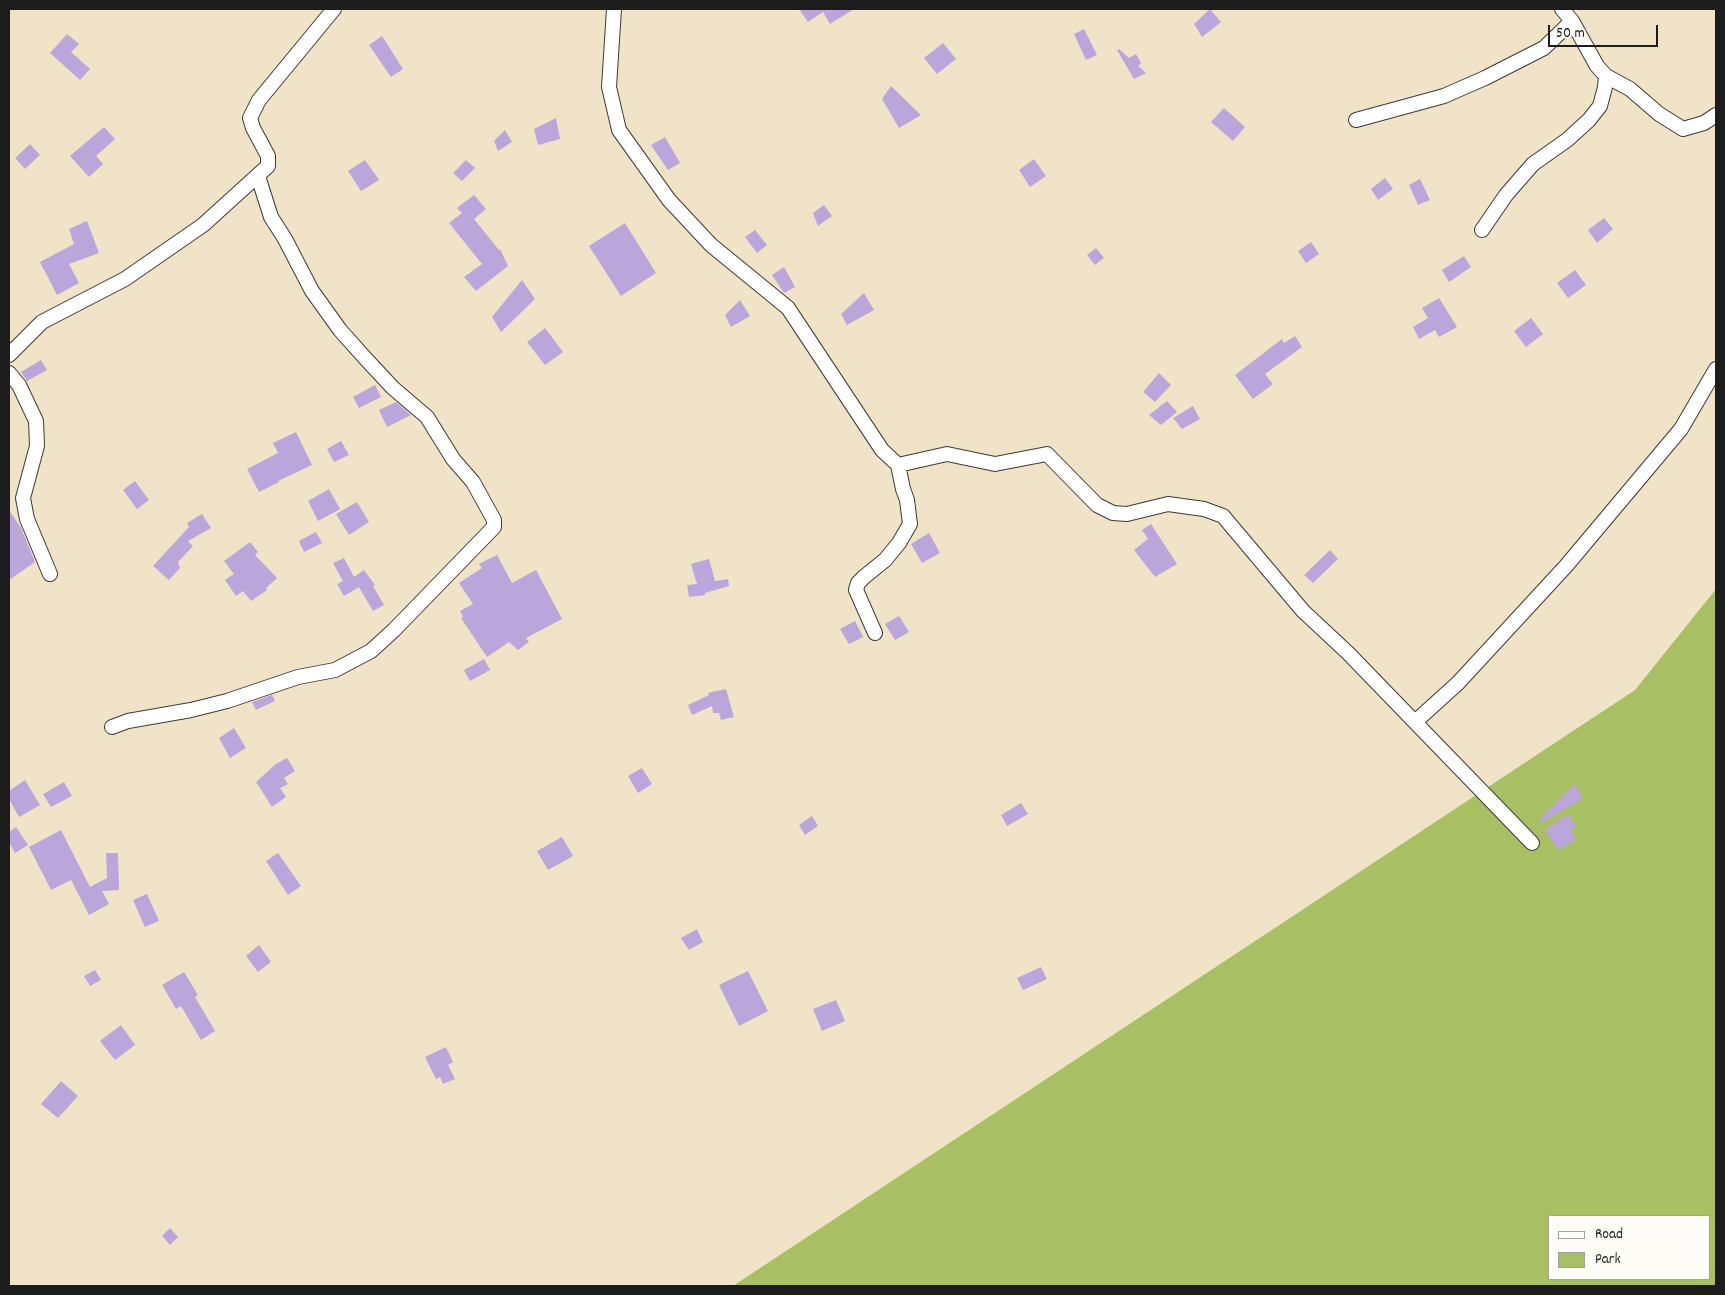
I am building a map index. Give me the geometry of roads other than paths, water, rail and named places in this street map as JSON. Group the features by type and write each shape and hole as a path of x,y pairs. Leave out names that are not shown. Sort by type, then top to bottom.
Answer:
{"street":[{"path":"9,355 42,322 125,279 203,225 268,166 268,156 253,128 250,118 258,100 334,9"},
{"path":"614,9 609,87 619,130 668,200 711,246 788,308 882,450 898,465 903,489 908,500 910,524 899,543 885,560 864,577 856,590 875,633"},
{"path":"1562,9 1572,21 1597,66 1606,76 1630,89 1659,114 1683,129 1704,123 1716,115"},
{"path":"1356,120 1444,96 1485,78 1544,48 1572,21"},
{"path":"1482,230 1506,195 1533,164 1567,140 1589,120 1600,106 1606,87 1606,76"},
{"path":"112,727 128,721 228,702 298,677 335,670 364,655 394,630 494,527 494,520 473,482 453,458 427,417 393,388 340,330 312,292 285,239 271,217 258,176"},
{"path":"1416,722 1458,683 1566,566 1681,429 1716,369"},
{"path":"9,373 20,385 36,421 37,446 23,498 27,519 50,574"},
{"path":"898,465 947,454 996,464 1046,454 1097,505 1113,513 1128,514 1168,504 1204,509 1223,516 1303,611 1348,653 1532,843"}]}
